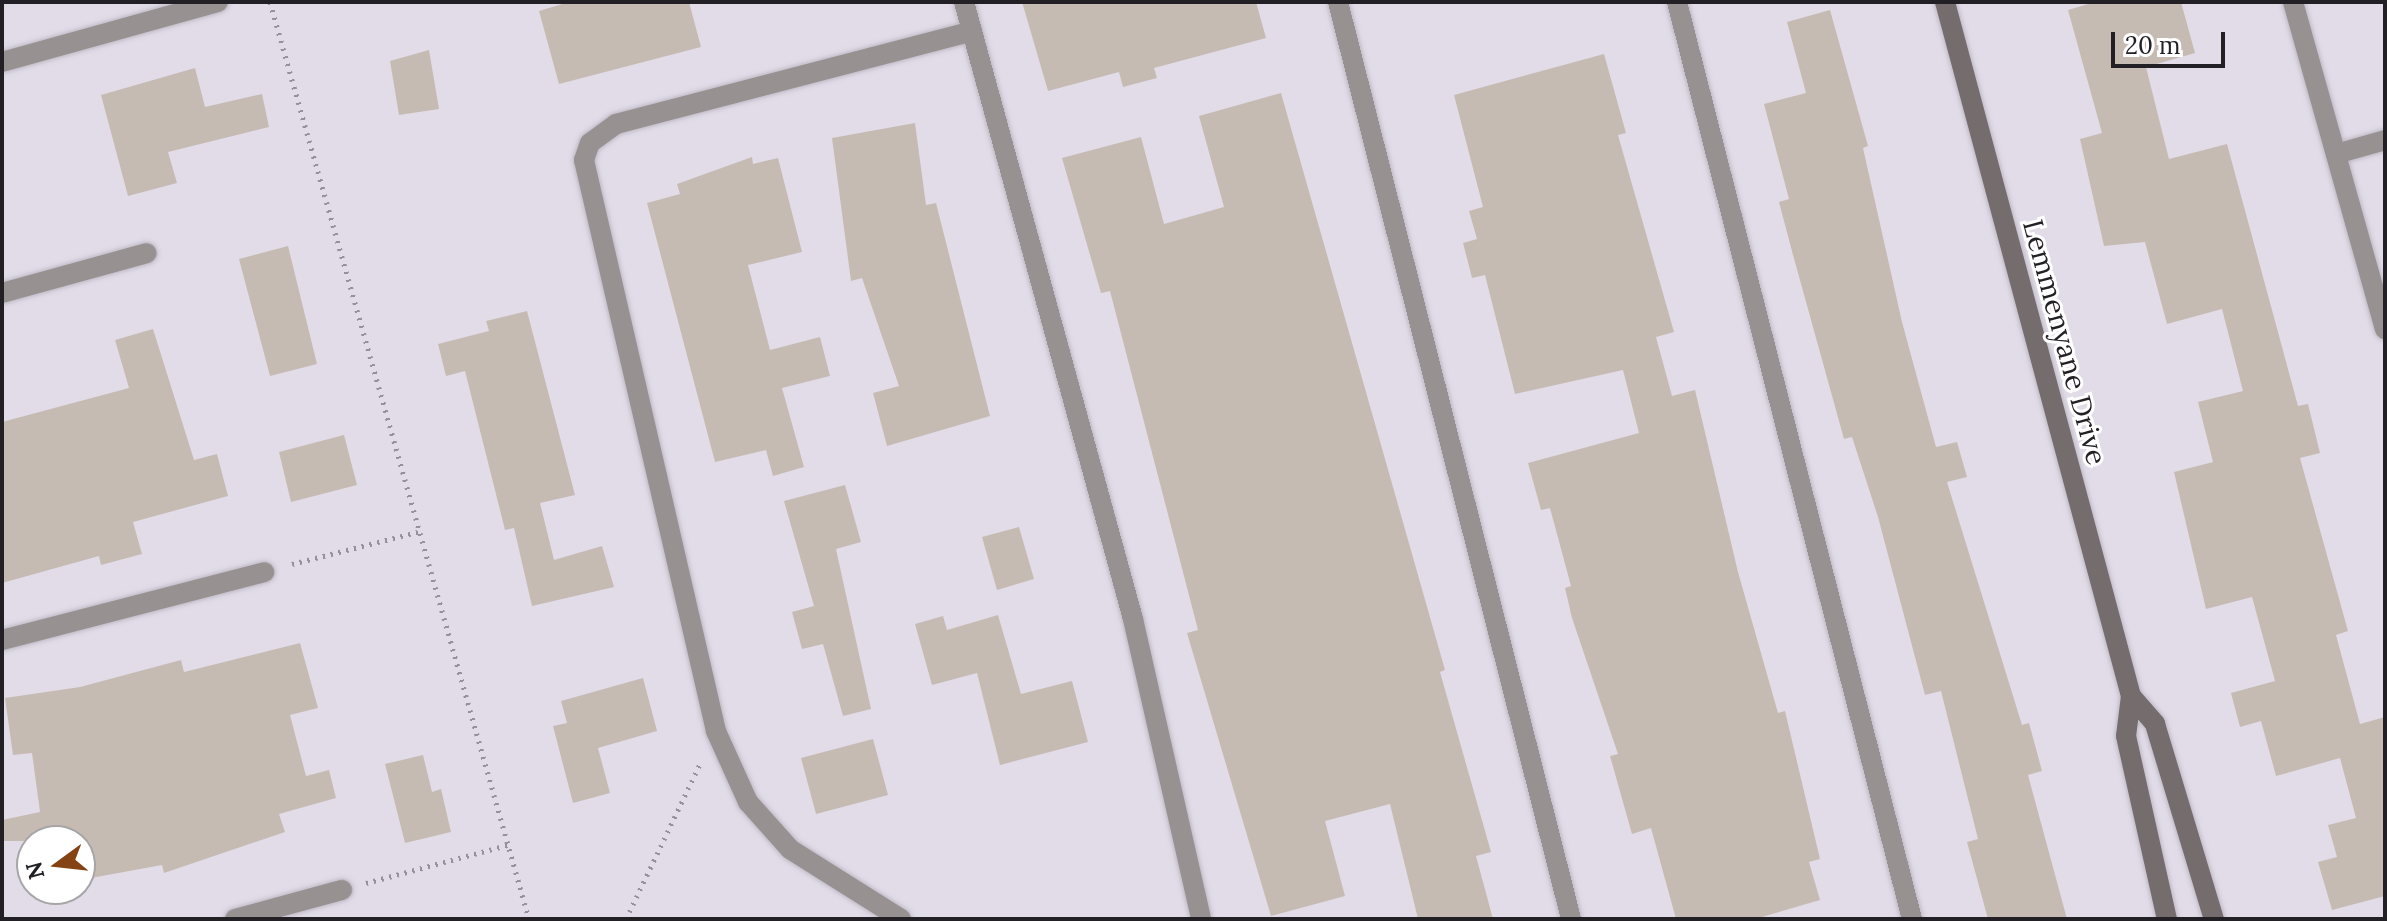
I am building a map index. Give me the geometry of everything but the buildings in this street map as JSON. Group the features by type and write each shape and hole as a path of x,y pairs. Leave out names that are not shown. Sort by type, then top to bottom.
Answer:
{"street":[{"path":"2,62 218,2"},
{"path":"964,2 1133,619 1201,919"},
{"path":"1338,2 1571,919"},
{"path":"1677,2 1912,919"},
{"name":"Lemmenyane Drive","path":"1945,2 2131,696 2126,736 2167,919"},
{"path":"2293,2 2385,329"},
{"path":"901,919 790,849 748,802 716,731 584,160 590,143 616,124 972,31"},
{"path":"2336,154 2385,140"},
{"path":"2,293 147,253"},
{"path":"2,640 264,572"},
{"name":"Lemmenyane Drive","path":"2131,696 2155,724 2214,919"},
{"path":"235,919 342,890"}],"path":[{"path":"270,2 529,919"},
{"path":"264,572 421,531"},
{"path":"626,919 716,731"},
{"path":"342,890 508,845"}]}
